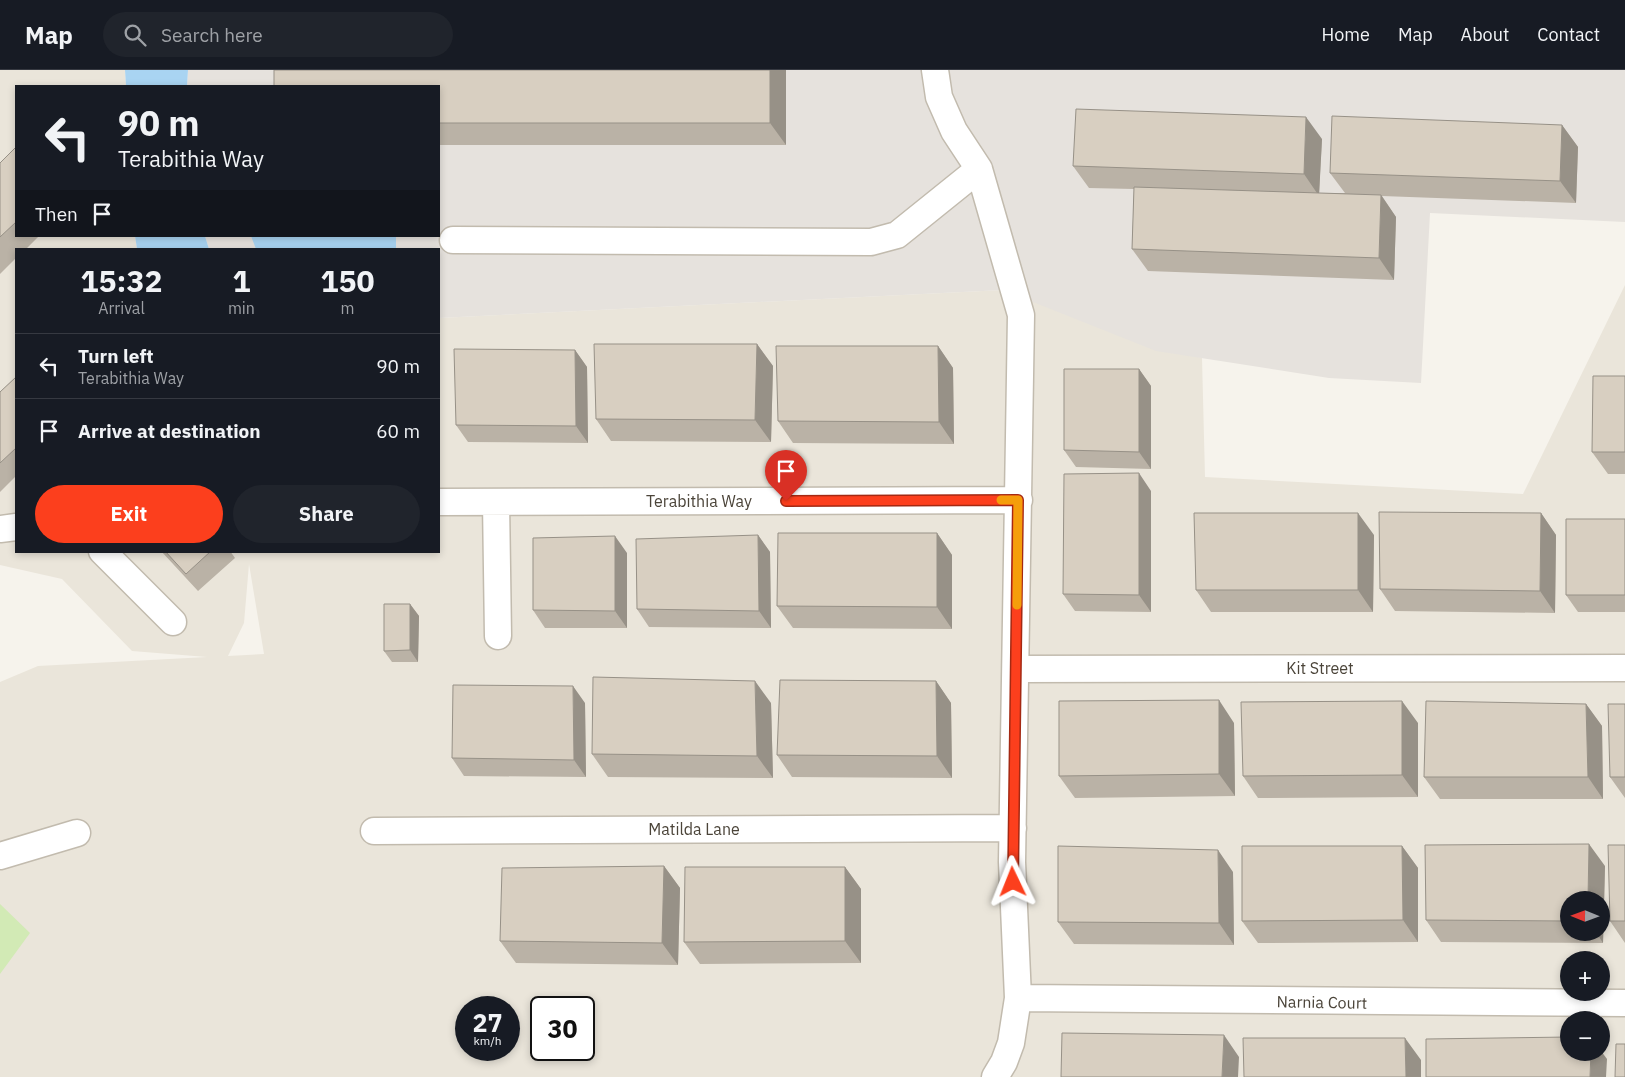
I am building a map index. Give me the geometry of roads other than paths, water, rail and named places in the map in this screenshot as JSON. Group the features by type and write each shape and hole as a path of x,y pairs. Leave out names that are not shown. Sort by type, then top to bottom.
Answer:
{"street":[{"path":"935,70 939,97 954,131 979,169 1021,315 1013,828 1018,998 1011,1043 1004,1062 995,1077"},
{"path":"453,240 871,242 897,235 979,169"},
{"name":"Terabithia Way","path":"440,502 1018,500"},
{"path":"496,502 498,636"},
{"path":"0,528 15,527"},
{"path":"104,553 173,622"},
{"name":"Kit Street","path":"1016,669 1625,668"},
{"name":"Matilda Lane","path":"374,831 1013,828"},
{"path":"0,856 76,833"},
{"name":"Narnia Court","path":"1018,998 1625,1003"}],"water":[{"path":"125,70 188,70 187,85 126,85"},
{"path":"135,237 205,237 209,248 137,248"},
{"path":"251,237 396,237 396,248 256,248"}]}
